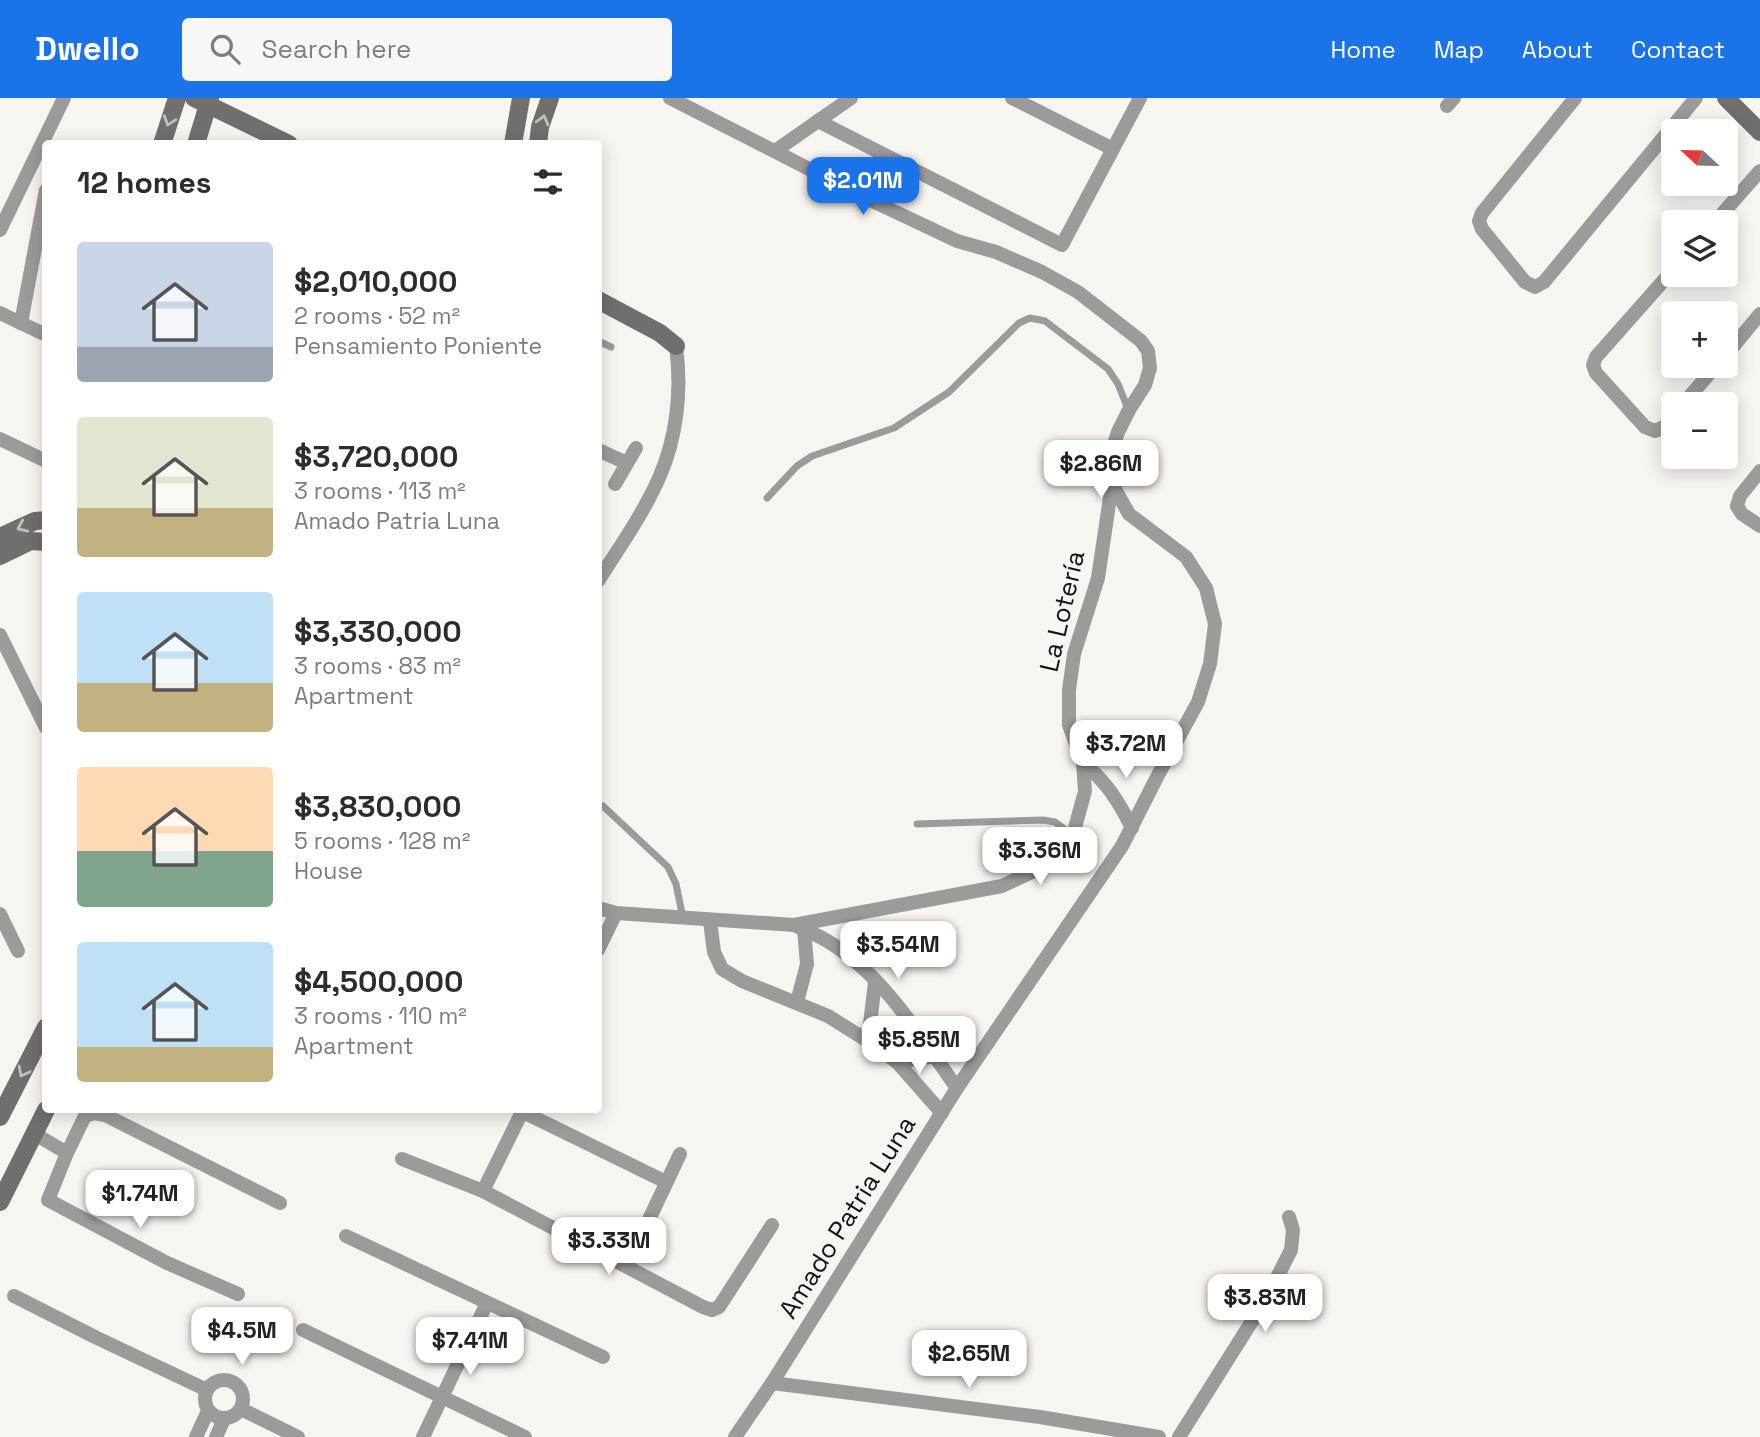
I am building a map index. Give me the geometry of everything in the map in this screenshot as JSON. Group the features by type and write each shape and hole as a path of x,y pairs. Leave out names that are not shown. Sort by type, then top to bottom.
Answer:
{"street":[{"path":"163,140 177,98"},
{"path":"514,140 521,98"},
{"path":"538,140 550,98"},
{"path":"670,98 775,151 851,98"},
{"path":"1012,98 1114,149"},
{"path":"818,121 1062,245 1140,98"},
{"path":"1576,98 1482,213 1479,221 1482,229 1525,282 1535,286 1545,282 1696,98"},
{"path":"1726,98 1760,132"},
{"path":"197,140 204,100 281,140"},
{"path":"55,140 63,102"},
{"path":"44,140 63,102"},
{"path":"0,230 42,145"},
{"name":"La Lotería","path":"602,909 616,913 799,927 1002,886 1051,863 1073,835 1085,791 1083,763 1069,725 1069,690 1074,654 1098,578 1112,484 1110,457 1129,410 1146,385 1150,368 1148,351 1140,341 1078,292 1042,272 934,230 775,151"},
{"path":"1726,210 1760,171"},
{"path":"21,323 42,211"},
{"path":"1661,284 1596,357 1593,365 1596,373 1645,427 1655,431 1661,428"},
{"path":"602,302 660,333 676,346 681,377 676,421 660,477 602,574"},
{"path":"0,313 42,333"},
{"path":"1738,341 1760,314"},
{"path":"1693,392 1706,378"},
{"path":"0,439 42,459"},
{"path":"615,484 636,448"},
{"path":"602,452 627,463"},
{"path":"1760,471 1740,496 1737,506 1742,514 1760,526"},
{"name":"Amado Patria Luna","path":"735,1437 772,1383 957,1088 1122,846 1198,702 1210,664 1215,624 1206,589 1186,556 1129,514 1112,484"},
{"path":"0,537 34,521 42,520"},
{"path":"0,556 32,541 42,542"},
{"path":"0,635 42,720"},
{"path":"1083,763 1094,771 1114,794 1132,828"},
{"path":"602,942 616,913"},
{"path":"0,914 18,951"},
{"path":"710,921 714,952 722,969 742,981 828,1016 868,1041 897,1062 942,1113"},
{"path":"799,927 829,942 875,982 900,1008 957,1088"},
{"path":"797,1002 807,964 799,927"},
{"path":"868,1041 875,982"},
{"path":"0,1117 42,1035"},
{"path":"897,1062 934,1056"},
{"path":"0,1202 45,1113"},
{"path":"238,1294 167,1263 48,1200 67,1153 85,1116 93,1113 104,1115 280,1203"},
{"path":"483,1191 520,1113"},
{"path":"527,1113 666,1182"},
{"path":"35,1134 67,1153"},
{"path":"628,1266 680,1154"},
{"path":"402,1159 483,1191 712,1310 719,1307 772,1225"},
{"path":"1179,1437 1266,1300 1290,1251 1293,1230 1289,1217"},
{"path":"346,1236 603,1357"},
{"path":"14,1296 97,1339 207,1390"},
{"path":"423,1437 487,1303"},
{"path":"303,1330 525,1437"},
{"path":"214,1382 234,1382 241,1389 244,1399 241,1409 234,1417 215,1417 208,1411 204,1397 207,1390 214,1382"},
{"path":"772,1383 1040,1417 1159,1437"},
{"path":"241,1409 298,1437"},
{"path":"196,1437 208,1411"},
{"path":"216,1437 224,1419"}],"lane":[{"path":"767,498 797,466 812,456 894,428 949,392 1019,323 1030,318 1045,321 1108,369 1129,410"},
{"path":"602,343 611,347"},
{"path":"603,806 668,867 676,884 683,919"},
{"path":"917,824 1043,820 1055,822 1073,835"}]}
